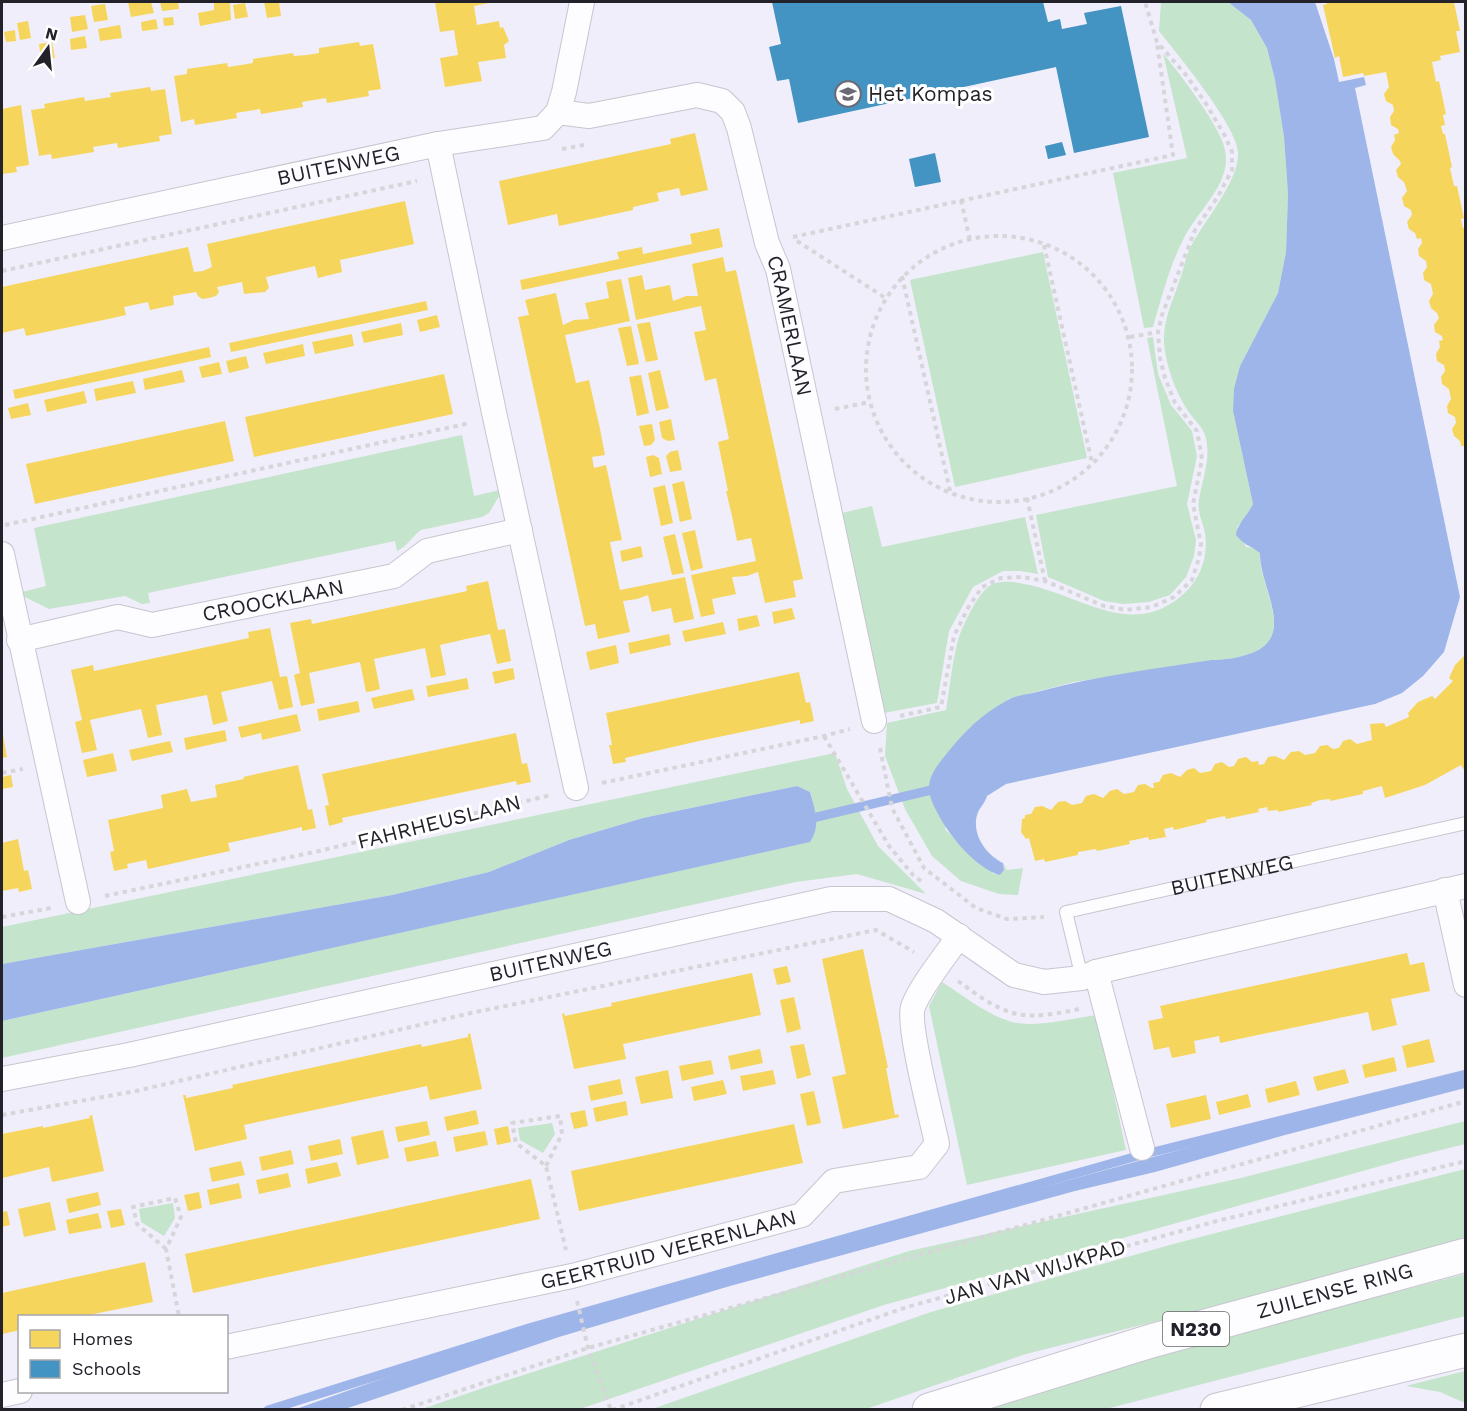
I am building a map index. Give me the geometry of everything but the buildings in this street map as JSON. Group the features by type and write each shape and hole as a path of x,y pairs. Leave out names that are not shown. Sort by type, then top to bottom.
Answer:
{"main road":[{"name":"ZUILENSE RING","path":"929,1410 1151,1341 1466,1255"},
{"path":"1217,1410 1466,1350"}],"street":[{"path":"558,112 582,2"},
{"name":"CRAMERLAAN","path":"558,112 589,116 697,95 722,101 733,111 766,243 778,269 874,721"},
{"name":"BUITENWEG","path":"2,238 438,144 543,128 558,112"},
{"path":"438,144 576,788"},
{"name":"CROOCKLAAN","path":"19,640 118,617 152,625 394,576 427,551 520,530"},
{"path":"2,554 78,902"},
{"name":"BUITENWEG","path":"2,1079 129,1055 831,899 889,898 936,921 1014,975 1044,982 1089,975 1455,888 1466,985"},
{"name":"GEERTRUID VEERENLAAN","path":"228,1347 572,1276 802,1215 834,1181 920,1167 937,1144 915,1041 913,1008 959,936"},
{"path":"1089,975 1104,1004 1142,1148"},
{"path":"2,1395 18,1391"}],"lane":[{"name":"BUITENWEG","path":"1066,912 1466,823"},
{"path":"1066,912 1089,975"}],"path":[{"path":"766,243 1173,155 1157,42 1145,2"},
{"path":"1027,498 1045,580 1104,606 1126,610 1152,607 1174,597 1192,580 1201,543 1193,504 1202,459 1197,431 1175,403 1165,378 1160,358 1158,332 1162,315 1195,230 1217,198 1232,170 1232,152 1226,136 1205,102 1186,75 1157,42"},
{"path":"558,150 592,143"},
{"path":"2,271 445,175"},
{"path":"961,201 970,240"},
{"path":"791,237 887,299"},
{"path":"991,237 1018,238 1044,244 1068,256 1089,272 1107,292 1121,315 1129,337 1134,366 1127,407 1110,443 1078,477 1055,491 1027,498 1000,502 978,500 930,484 909,469 891,449 879,428 870,402 866,377 867,354 872,328 902,276 916,263 939,250 970,240 991,237"},
{"path":"1044,244 1092,464"},
{"path":"902,276 951,492"},
{"path":"1129,337 1158,332"},
{"path":"809,414 870,402"},
{"path":"2,526 495,417"},
{"name":"FAHRHEUSLAAN","path":"2,917 319,851 576,788 824,736 874,721 941,707 954,636 982,587 1001,578 1022,577 1045,580"},
{"path":"874,721 892,808 924,868 976,908 1007,919 1041,917 1066,912"},
{"path":"824,736 889,846 914,875 931,889"},
{"path":"2,1115 136,1091 490,1009 876,930 991,1004 1017,1014 1060,1013 1104,1004"},
{"path":"402,1410 588,1348 1466,1101"},
{"path":"546,1166 562,1134 560,1116 512,1124 516,1143 546,1166 572,1276"},
{"name":"JAN VAN WIJKPAD","path":"611,1410 907,1307 1217,1221 1466,1161"},
{"path":"166,1249 137,1224 133,1207 176,1198 181,1217 166,1249 179,1315"},
{"path":"579,1311 588,1348 611,1410"}],"green space":[{"path":"1161,2 1228,2 1251,20 1267,48 1275,80 1284,137 1288,194 1286,252 1278,293 1240,366 1233,411 1253,504 1247,516 1237,527 1246,547 1254,548 1260,553 1272,609 1274,623 1272,635 1265,645 1252,653 1241,656 1074,682 1008,699 945,829 976,860 994,874 1004,870 1003,863 1007,870 1023,868 1018,895 999,894 961,881 932,856 905,809 885,756 887,723 946,710 960,634 977,600 991,585 1003,582 1020,583 1103,610 1122,614 1142,614 1161,609 1187,591 1197,577 1204,560 1206,542 1199,505 1207,462 1206,439 1175,387 1167,361 1164,335 1168,312 1189,250 1227,189 1237,163 1238,152 1235,140 1217,108 1159,31"},
{"path":"1163,53 1199,100 1216,128 1225,150 1226,162 1219,185 1191,226 1175,258 1153,327 1144,328 1113,173 1187,158"},
{"path":"1043,252 1087,458 955,487 910,280"},
{"path":"1153,337 1158,374 1171,405 1192,431 1197,456 1187,504 1196,540 1194,556 1186,577 1170,595 1149,602 1123,604 1104,601 1048,577 1036,515 1177,486 1147,338"},
{"path":"462,435 474,496 500,490 501,493 489,513 482,517 421,530 397,551 395,541 148,593 150,603 142,604 125,596 49,609 23,596 22,592 46,586 34,528"},
{"path":"872,506 882,547 1025,517 1038,574 1003,571 973,587 949,631 937,703 884,713 842,513"},
{"path":"835,753 847,789 878,846 926,894 857,874 796,882 2,1058 2,1021 809,842 814,830 815,812 810,792 797,786 643,818 569,840 489,872 392,895 2,964 2,927"},
{"path":"942,982 985,1010 1003,1019 1021,1024 1097,1015 1126,1150 967,1185 929,1006"},
{"path":"1465,1121 1465,1144 884,1305 580,1409 422,1409 909,1251 1241,1178"},
{"path":"552,1123 555,1134 543,1153 520,1140 518,1128"},
{"path":"1465,1169 1465,1244 1026,1354 866,1409 649,1410 931,1312 1177,1243"},
{"path":"173,1203 175,1218 164,1236 141,1222 139,1209"},
{"path":"1465,1274 1465,1316 1106,1409 964,1410 1043,1384"},
{"path":"1465,1371 1465,1403 1440,1392 1406,1386"}],"water":[{"path":"1228,2 1315,2 1334,59 1339,82 1364,77 1366,85 1355,88 1460,597 1444,652 1423,676 1402,693 1375,704 1006,784 987,796 976,820 981,842 991,855 1003,863 1004,870 1000,875 981,866 955,840 932,803 930,794 930,780 937,767 974,724 997,706 1018,696 1104,677 1236,657 1252,653 1265,645 1272,635 1274,623 1272,609 1260,553 1242,542 1236,535 1238,527 1253,504 1233,411 1234,389 1240,366 1278,293 1286,252 1288,194 1284,137 1275,80 1267,48 1251,20"},
{"path":"797,786 810,792 814,805 816,824 810,842 2,1021 2,964 392,895 489,872 569,840 643,818"},
{"path":"1465,1074 1465,1088 1155,1172 1075,1191 730,1286 559,1337 345,1409 296,1409 458,1353 610,1306"}],"waterway":[{"path":"804,820 940,788"},
{"path":"268,1410 532,1327 1141,1155 1466,1074"}],"place":[{"name":"Het Kompas","path":"848,94"}]}
